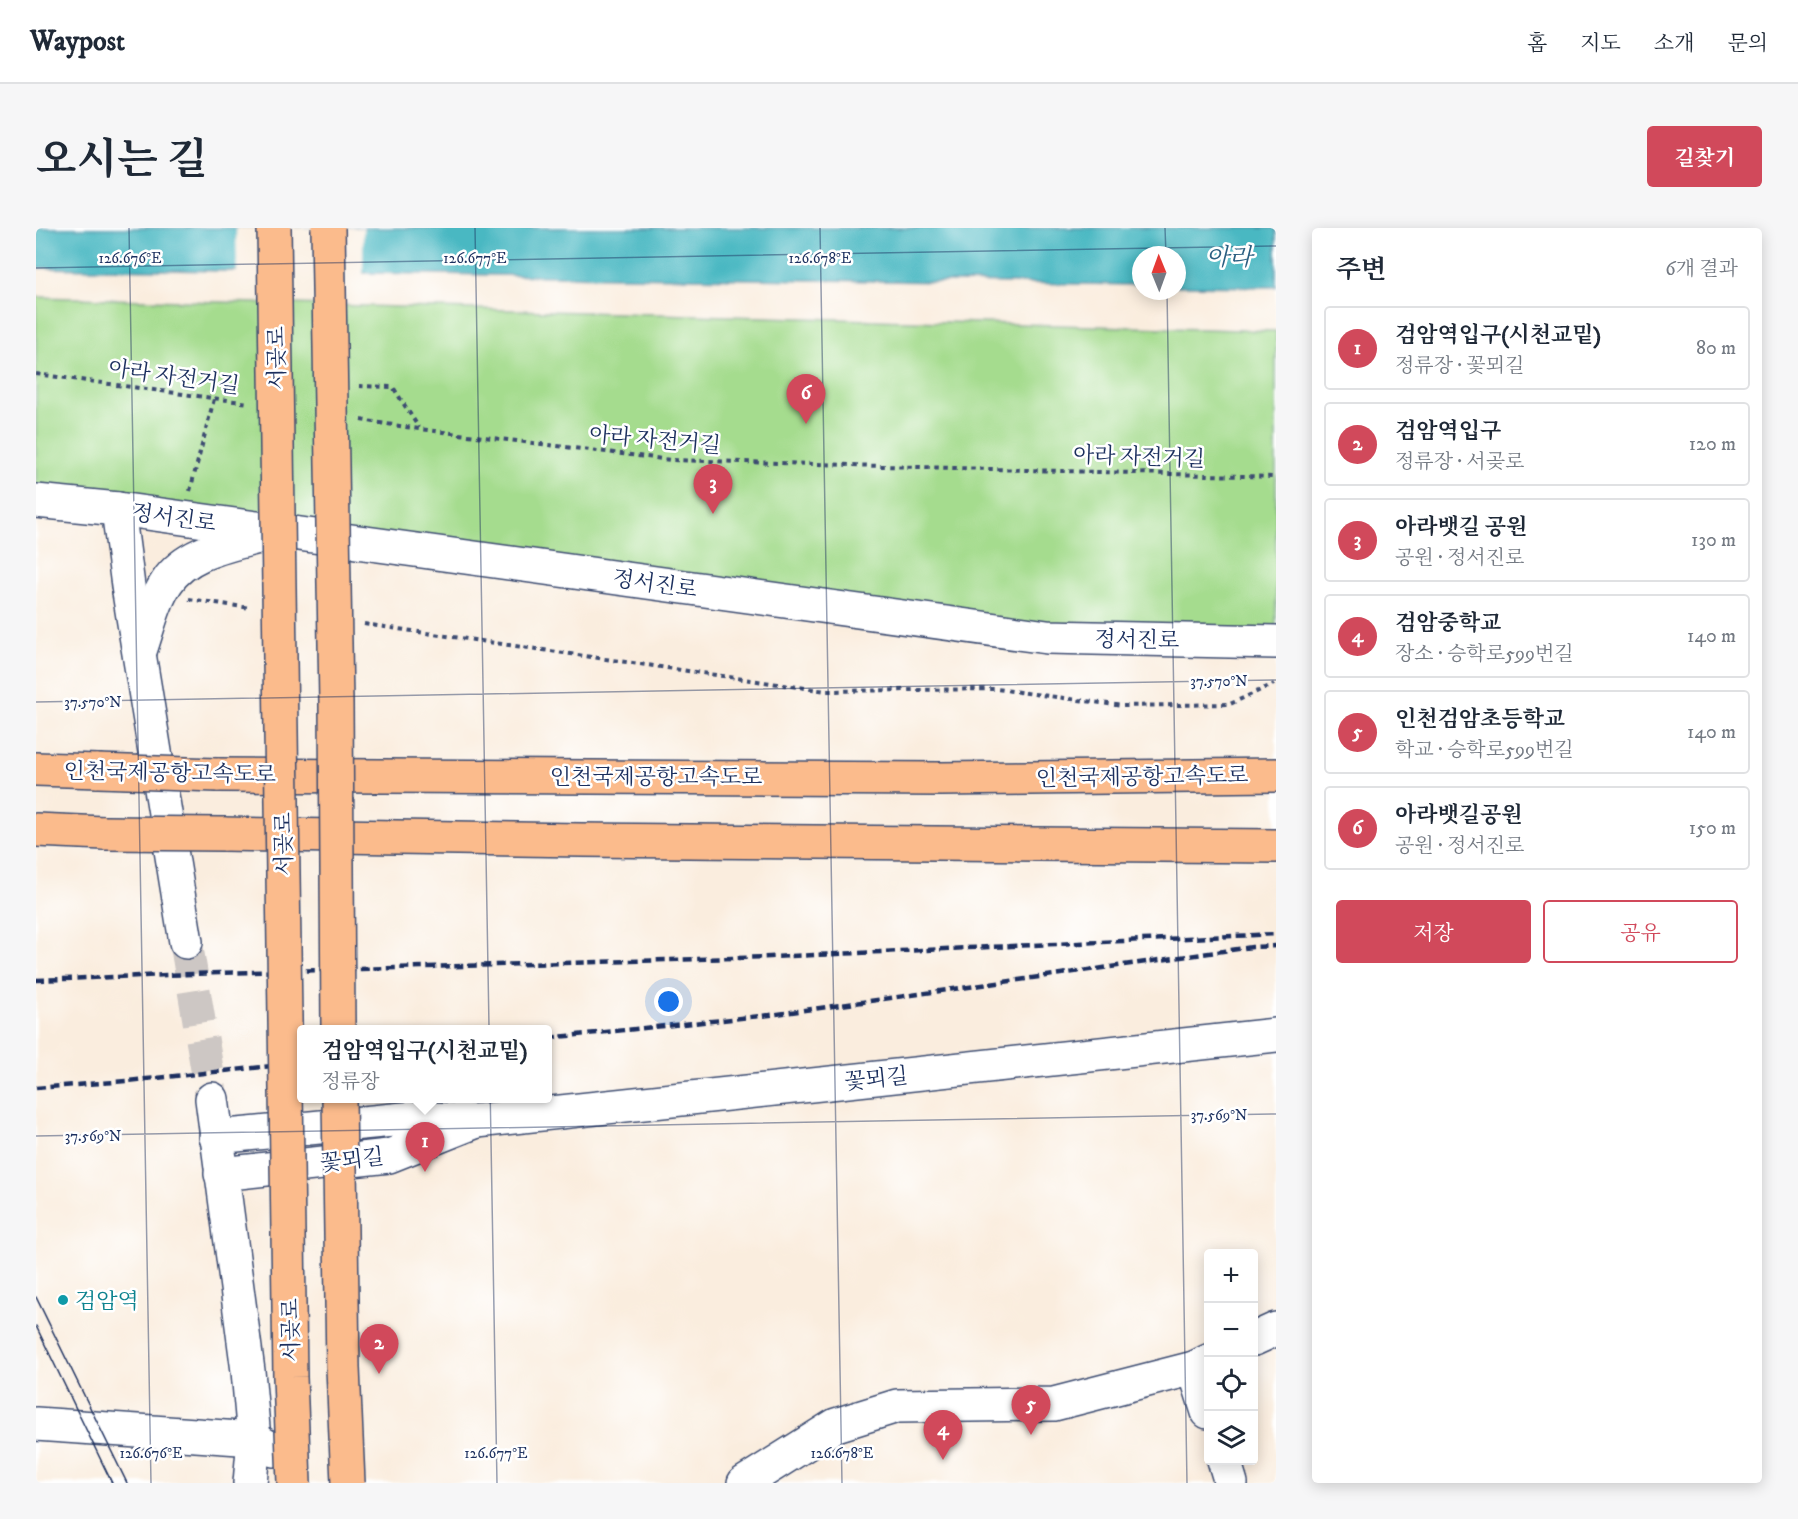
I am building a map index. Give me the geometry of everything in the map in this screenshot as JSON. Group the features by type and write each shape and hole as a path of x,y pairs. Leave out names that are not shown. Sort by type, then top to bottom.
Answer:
{"main road":[{"name":"서곶로","path":"274,228 293,1471"},
{"path":"328,228 336,691 338,1025"},
{"name":"인천국제공항고속도로","path":"36,769 217,775 953,778 1276,775"},
{"path":"36,830 593,841 1276,846"},
{"path":"339,1103 343,1356 348,1483"}],"street":[{"name":"정서진로","path":"36,501 118,509 1047,637 1276,642"},
{"path":"118,509 186,942"},
{"path":"139,654 161,594 167,582 180,567 199,555 276,532"},
{"name":"꽃뫼길","path":"216,1137 414,1118 477,1121 1276,1035"},
{"name":"서곶로","path":"212,1099 248,1371 254,1439 250,1483"},
{"name":"꽃뫼길","path":"221,1174 390,1156 477,1121"},
{"path":"1258,1338 1276,1329"},
{"path":"748,1482 836,1425 897,1406 1054,1404 1201,1365 1209,1411"},
{"name":"서곶로","path":"248,1371 293,1471 313,1483"},
{"path":"36,1424 254,1439 293,1471"},
{"path":"254,1439 268,1483"},
{"path":"1225,1465 1232,1483"}],"path":[{"name":"아라 자전거길","path":"36,374 260,405"},
{"path":"357,386 393,387 419,429"},
{"path":"183,519 214,399"},
{"name":"아라 자전거길","path":"351,418 419,429 671,460 1276,477"},
{"path":"161,594 252,608"},
{"path":"358,624 826,691 997,689 1123,706 1230,704 1274,684"}],"green space":[{"path":"36,297 1276,331 1276,642 1047,637 36,501"}],"water":[{"name":"아라","path":"36,228 1276,228 1276,287 1186,286 1186,246 1132,246 1132,285 36,268"}],"pier":[{"path":"236,228 363,228 363,276 237,274"}],"tunnel":[{"path":"186,942 212,1099"}],"tram line":[{"path":"36,1297 127,1483"},
{"path":"36,1326 112,1483"}],"railway":[{"path":"36,980 770,957 1276,934"},
{"path":"552,1038 770,1015 1252,947 1276,946"},
{"path":"36,1088 297,1064"}],"place":[{"name":"아라뱃길공원","path":"806,424"},
{"name":"아라뱃길 공원","path":"713,514"},
{"name":"검암역입구(시천교밑)","path":"425,1172"},
{"name":"검암역","path":"63,1300"},
{"name":"검암역입구","path":"379,1374"},
{"name":"인천검암초등학교","path":"1031,1435"},
{"name":"검암중학교","path":"943,1460"}]}
